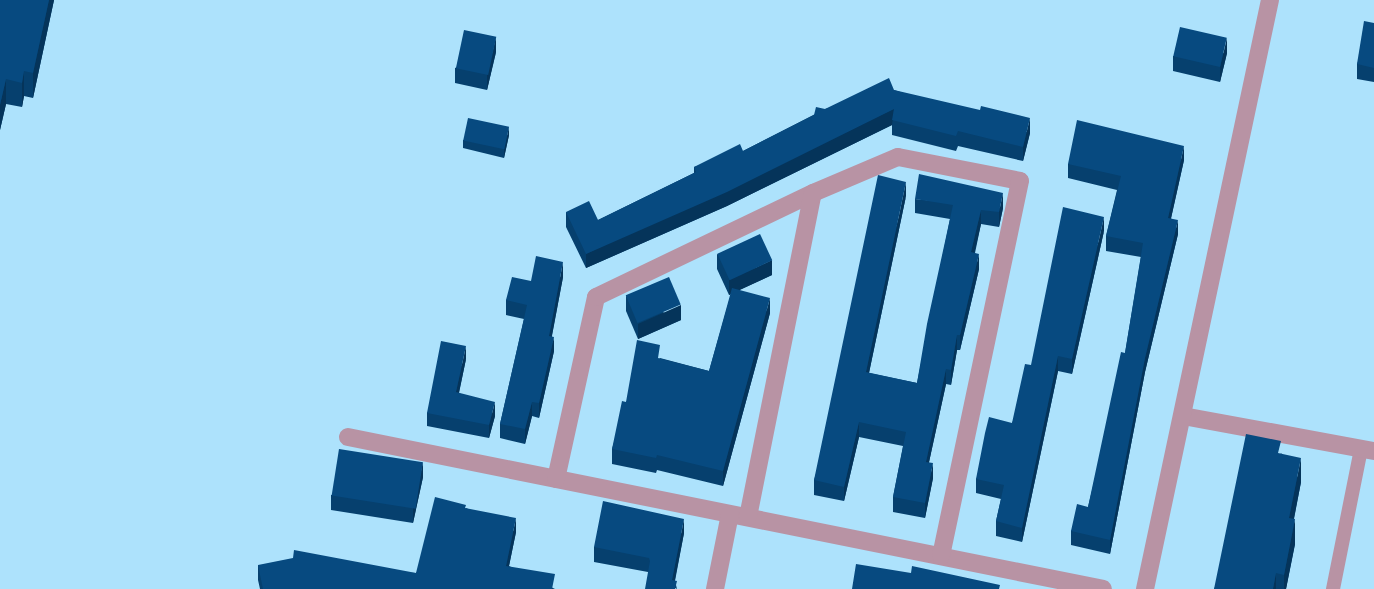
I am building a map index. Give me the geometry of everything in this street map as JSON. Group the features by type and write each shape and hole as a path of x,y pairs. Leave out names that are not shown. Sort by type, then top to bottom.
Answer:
{"street":[{"path":"1145,589 1270,0"},
{"path":"556,479 596,297 813,193 898,157 1020,181 941,556"},
{"path":"715,589 739,516 813,193"},
{"path":"1182,416 1367,450"},
{"path":"348,437 941,556 1040,583 1103,589"}],"lane":[{"path":"1333,589 1367,450"}],"building":[{"path":"0,0 49,0 33,73 24,71 22,83 6,79 0,105"},
{"path":"1364,21 1374,23 1374,68 1357,64"},
{"path":"1180,27 1227,38 1220,67 1173,56"},
{"path":"464,30 496,37 488,75 456,68"},
{"path":"889,78 894,90 980,110 981,106 1030,118 1023,147 958,131 956,136 892,120 894,109 727,192 586,254 566,212 589,201 598,220 696,172 694,167 740,144 743,151 814,115 816,107 825,109"},
{"path":"468,118 509,127 504,149 463,140"},
{"path":"1077,120 1184,146 1168,218 1178,220 1145,358 1110,540 1071,531 1077,504 1088,507 1121,352 1125,353 1143,243 1106,236 1121,176 1068,164"},
{"path":"919,174 1003,193 999,212 981,210 971,252 979,254 960,335 957,335 951,370 946,369 926,462 933,463 925,503 893,497 906,432 859,422 844,487 814,480 878,175 906,182 866,372 917,383 953,205 915,199"},
{"path":"1063,207 1104,217 1072,359 1058,356 1022,528 996,521 1004,485 976,479 989,417 1012,423 1025,364 1031,365"},
{"path":"760,234 772,260 730,280 717,254"},
{"path":"536,256 563,262 549,336 554,337 539,403 532,402 525,429 500,424 527,305 506,300 512,277 531,281"},
{"path":"669,277 681,305 637,323 626,295"},
{"path":"732,288 770,298 723,471 657,455 656,458 612,449 622,401 626,402 637,340 660,345 658,358 709,371"},
{"path":"441,341 466,346 456,392 495,402 489,425 427,413"},
{"path":"1246,434 1281,441 1278,453 1301,458 1289,518 1295,519 1284,575 1276,573 1273,589 1214,589"},
{"path":"339,449 423,462 416,509 332,495"},
{"path":"435,497 466,505 465,508 516,518 506,566 555,574 552,589 263,589 258,565 293,558 294,550 416,573"},
{"path":"603,501 684,519 672,580 677,581 675,589 645,589 649,558 594,547"},
{"path":"856,564 911,573 912,566 1000,585 999,589 852,589"}]}
